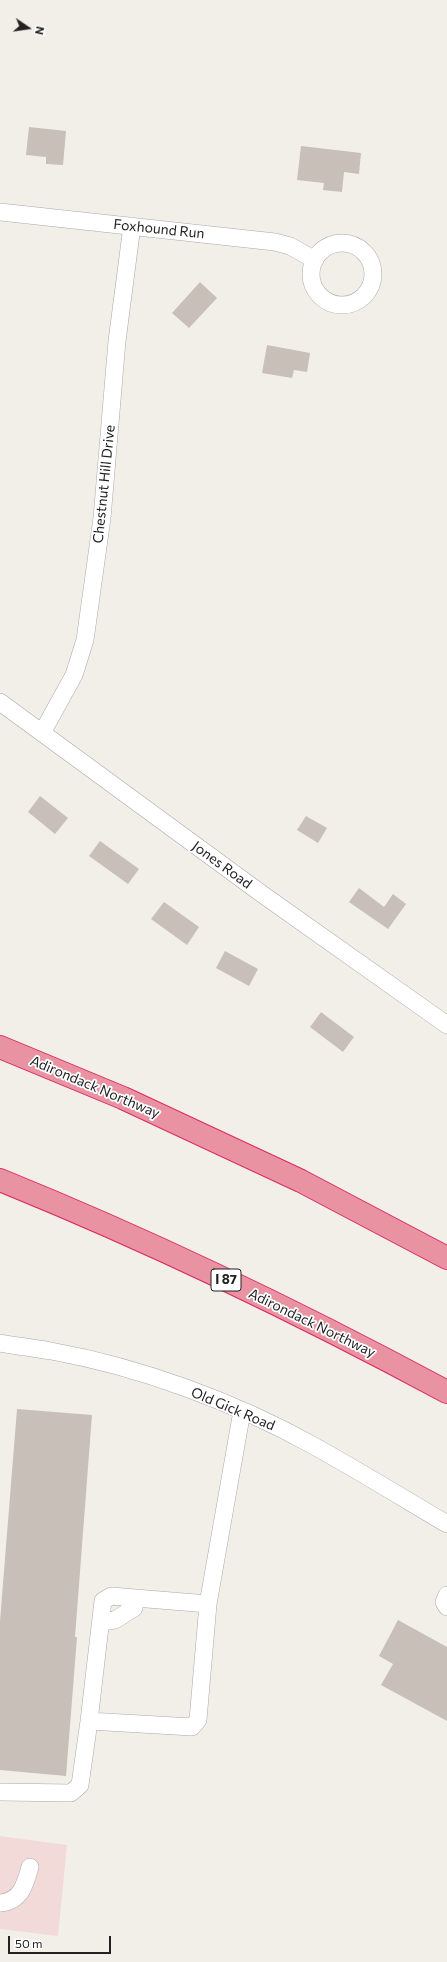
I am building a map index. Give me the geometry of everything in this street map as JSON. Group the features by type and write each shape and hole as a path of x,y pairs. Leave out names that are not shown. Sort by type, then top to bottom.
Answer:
{"highway":[{"name":"Adirondack Northway","path":"0,1047 123,1098 301,1181 447,1258"},
{"name":"Adirondack Northway","path":"0,1180 87,1216 194,1264 374,1353 447,1392"}],"street":[{"name":"Foxhound Run","path":"0,212 275,242 290,246 315,260"},
{"name":"Chestnut Hill Drive","path":"42,733 74,675 85,640 102,518 117,341 132,226"},
{"name":"Jones Road","path":"0,702 262,894 447,1025"},
{"name":"Old Gick Road","path":"0,1343 50,1350 102,1363 180,1387 242,1411 313,1446 447,1524"},
{"path":"89,1721 192,1727 198,1720 208,1604 242,1411"},
{"path":"447,1595 444,1602 447,1607"},
{"path":"0,1792 71,1793 80,1785 103,1601 111,1596 208,1604"},
{"path":"101,1622 115,1620 134,1608"},
{"path":"0,1903 10,1902 25,1887 30,1867"}],"shaded area":[{"path":"0,1836 67,1845 58,1936 0,1929"}],"building":[{"path":"29,127 66,131 63,165 46,164 46,157 26,155"},
{"path":"301,146 361,153 359,174 344,172 342,192 323,190 324,183 297,180"},
{"path":"200,282 217,298 189,328 172,313"},
{"path":"267,345 310,353 307,372 294,370 292,378 262,373"},
{"path":"40,796 68,818 55,834 28,812"},
{"path":"306,816 327,828 318,843 297,830"},
{"path":"100,841 139,869 128,884 89,856"},
{"path":"359,888 384,907 393,894 406,904 388,929 349,902"},
{"path":"164,902 199,927 187,945 151,919"},
{"path":"225,951 258,969 249,986 216,968"},
{"path":"321,1012 354,1037 343,1052 310,1027"},
{"path":"17,1409 92,1415 66,1776 0,1770 0,1621"},
{"path":"398,1620 447,1647 447,1721 381,1685 393,1664 379,1656"}]}
